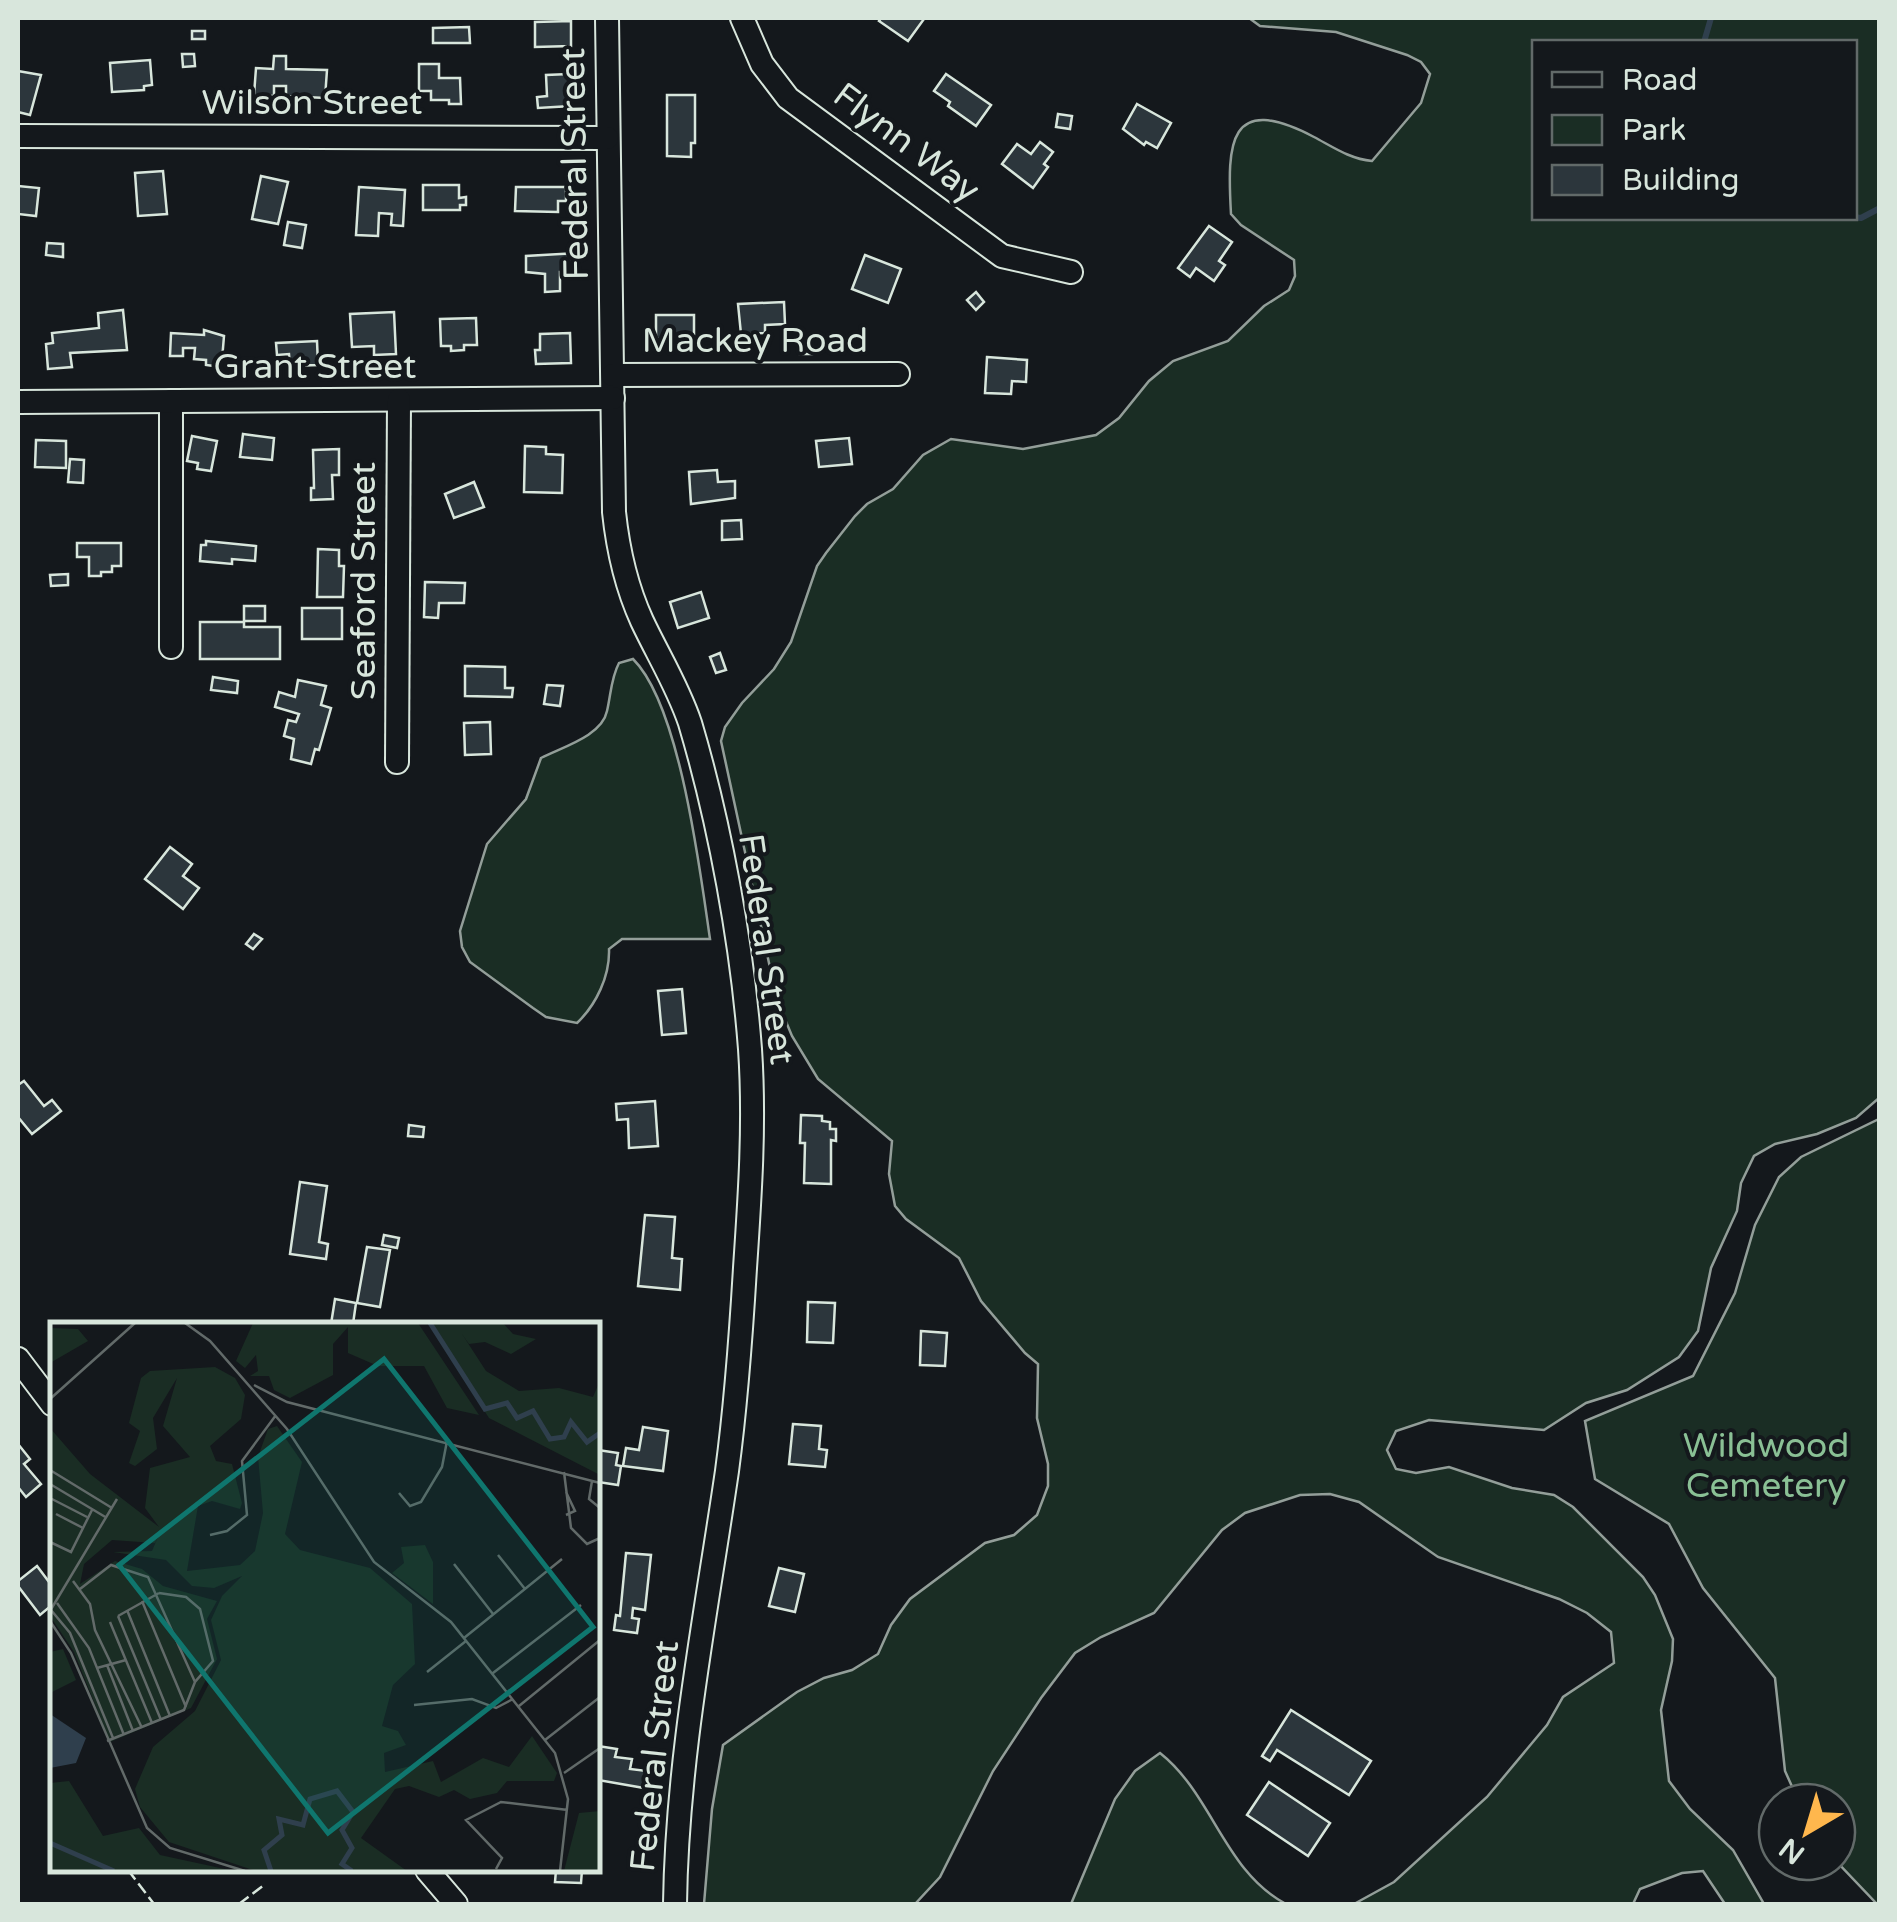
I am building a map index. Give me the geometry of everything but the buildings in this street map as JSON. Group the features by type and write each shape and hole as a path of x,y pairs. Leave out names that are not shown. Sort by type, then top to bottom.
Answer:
{"street":[{"name":"Federal Street","path":"607,18 614,512 618,545 642,620 689,722 704,780 740,961 752,1080 750,1198 741,1334 728,1466 682,1770 676,1904"},
{"name":"Flynn Way","path":"742,18 762,64 788,98 1002,256 1072,272"},
{"name":"Wilson Street","path":"18,136 607,138"},
{"name":"Mackey Road","path":"613,386 898,374"},
{"name":"Grant Street","path":"18,402 400,400 613,386"},
{"name":"Seaford Street","path":"397,762 400,400"},
{"path":"171,401 171,647"},
{"path":"18,1359 50,1401"},
{"path":"429,1872 456,1904"}],"green space":[{"path":"1249,18 1879,18 1879,1098 1856,1118 1817,1134 1775,1144 1754,1156 1741,1183 1737,1211 1711,1268 1698,1331 1679,1357 1627,1390 1586,1403 1544,1430 1429,1420 1396,1431 1387,1450 1396,1469 1416,1473 1449,1467 1512,1488 1554,1495 1573,1507 1643,1577 1673,1639 1661,1710 1669,1781 1690,1809 1733,1850 1764,1904 1725,1904 1703,1871 1682,1873 1640,1889 1633,1904 1354,1904 1394,1882 1487,1797 1547,1725 1563,1697 1614,1663 1611,1632 1587,1613 1559,1599 1438,1557 1359,1502 1330,1494 1300,1495 1245,1513 1222,1530 1154,1613 1075,1653 993,1771 940,1877 915,1904 704,1904 712,1809 723,1745 797,1692 852,1670 878,1654 891,1625 910,1599 985,1543 1014,1535 1037,1515 1048,1486 1048,1464 1037,1418 1038,1364 981,1301 959,1258 906,1219 895,1206 889,1174 892,1141 818,1079 792,1036 777,1000 721,741 725,727 774,669 791,642 817,566 826,553 855,516 893,489 923,455 951,439 1023,449 1096,435 1119,418 1149,381 1173,361 1228,341 1264,306 1289,290 1295,276 1294,260 1231,214 1230,166 1239,132 1249,123 1264,120 1286,124 1349,155 1372,161 1421,103 1430,74 1421,62 1407,55 1336,32 1260,26"},
{"path":"633,659 649,681 675,750 694,833 710,939 622,939 609,949 600,989 577,1023 546,1017 470,962 462,947 460,931 487,844 526,799 541,758 598,727 607,711 619,663"},
{"name":"Wildwood Cemetery","path":"1879,1119 1880,1904 1856,1882 1857,1782 1790,1782 1785,1771 1775,1678 1703,1588 1669,1524 1595,1479 1585,1421 1693,1376 1735,1293 1755,1225 1779,1177 1801,1157"},
{"path":"1160,1753 1193,1790 1248,1872 1286,1904 1071,1904 1115,1799 1135,1771"}],"waterway":[{"path":"1705,40 1711,18"},
{"path":"1857,217 1880,208"}],"fence":[{"path":"130,1872 154,1904"},
{"path":"239,1904 264,1885"}]}
